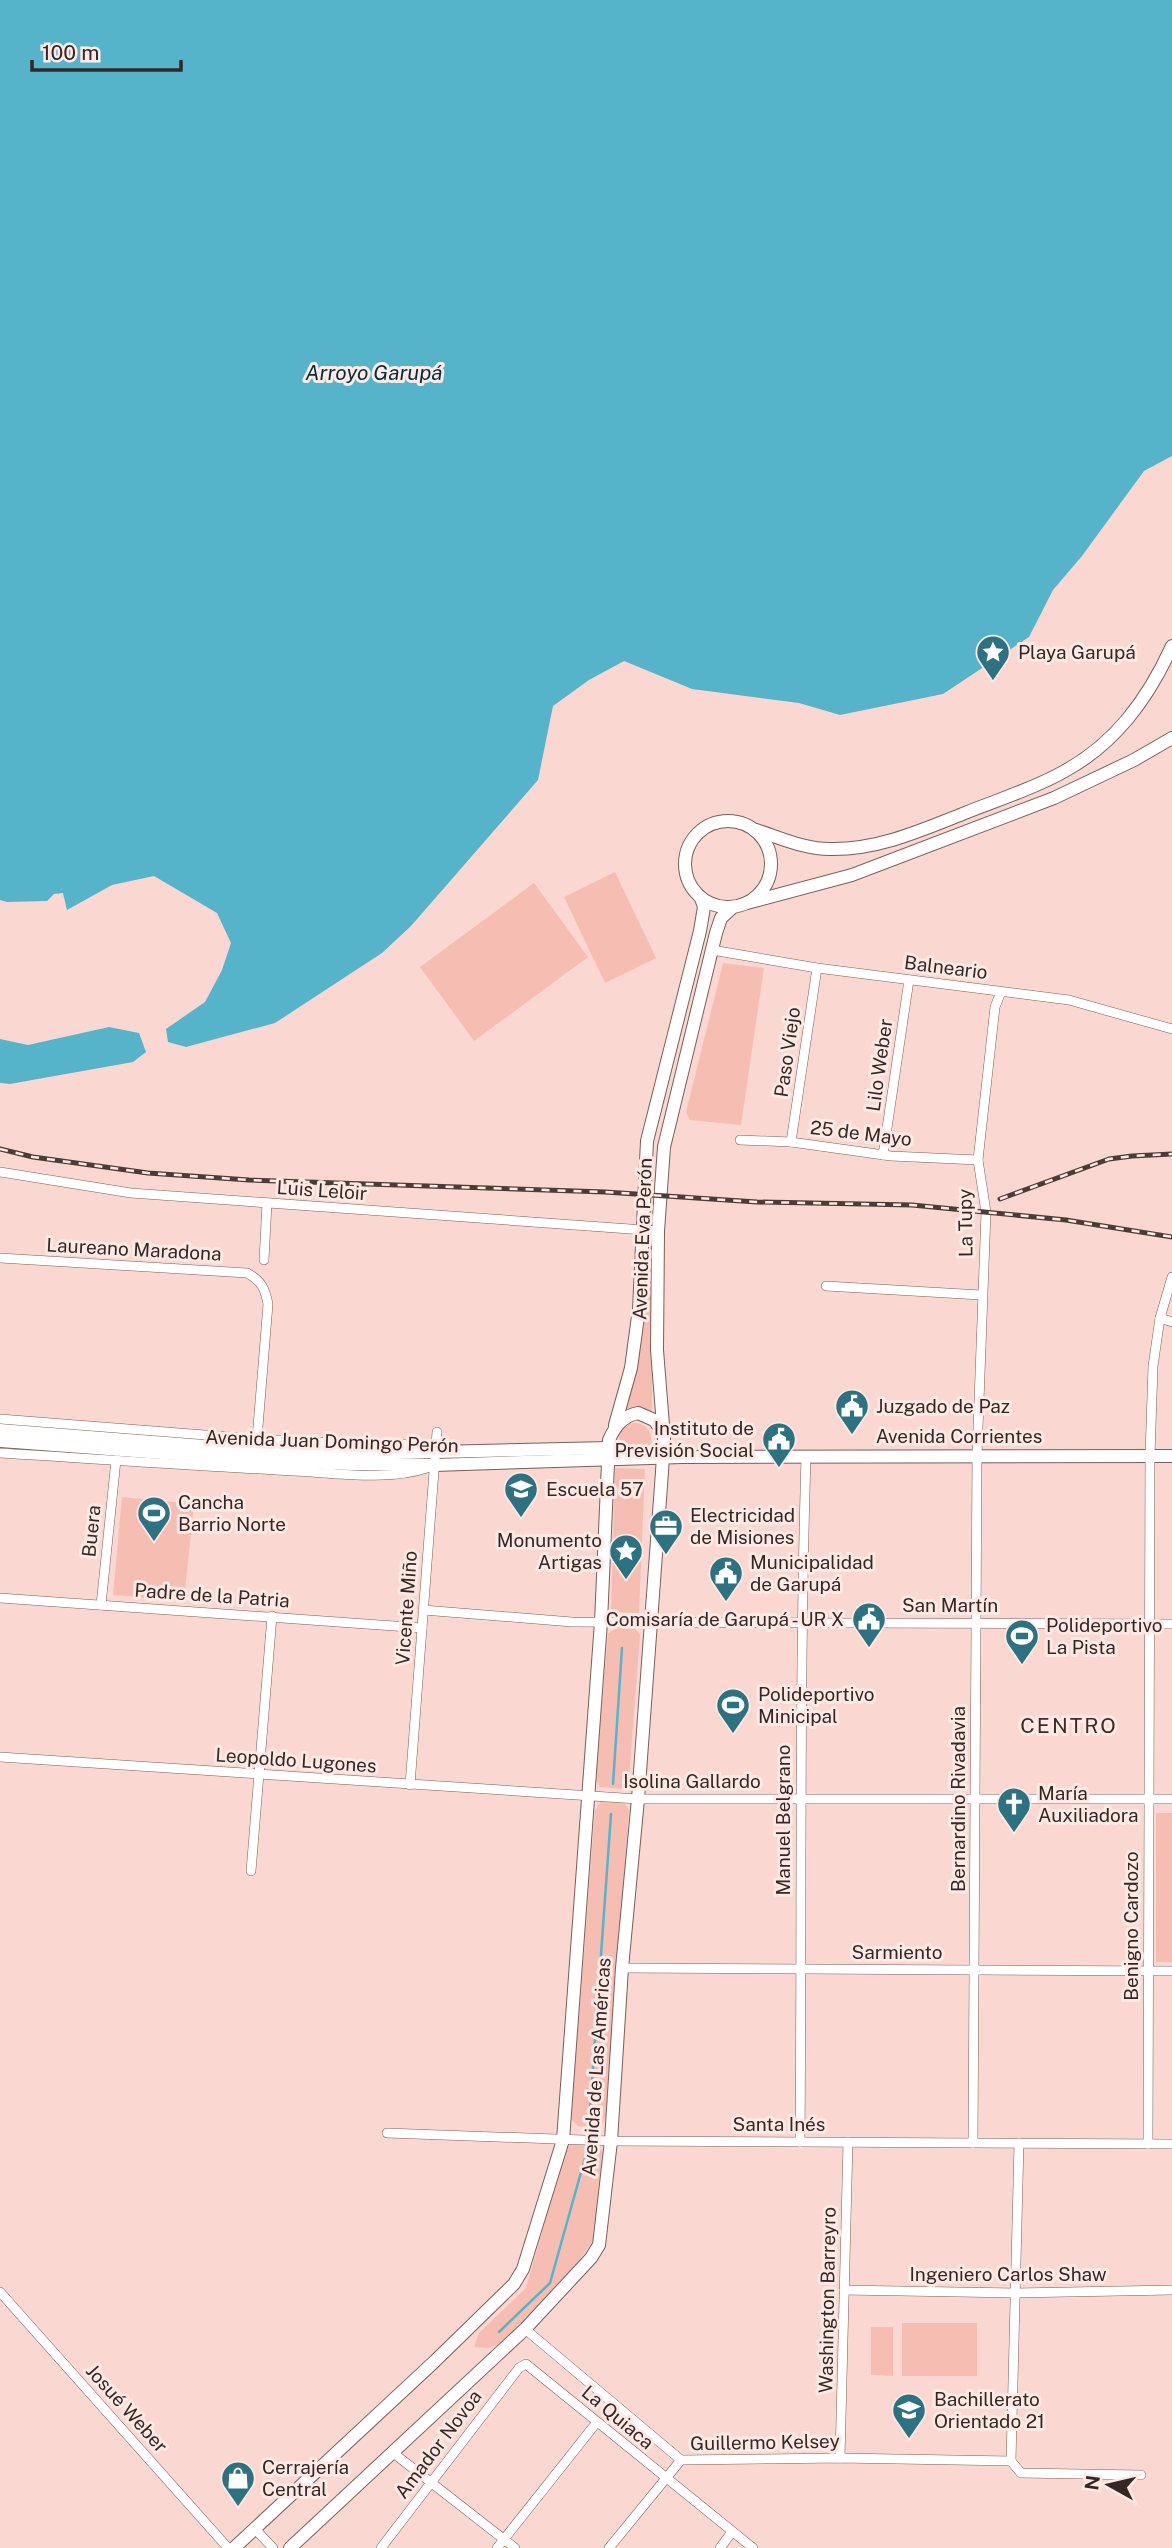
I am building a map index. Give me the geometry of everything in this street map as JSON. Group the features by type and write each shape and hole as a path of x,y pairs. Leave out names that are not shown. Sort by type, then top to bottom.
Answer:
{"main road":[{"path":"1172,646 1149,692 1135,713 1113,736 1080,762 1045,781 912,834 866,846 817,848 792,843 756,830 745,823 718,821 706,825 695,834 687,846 685,874 701,898 720,907 733,907 852,874 1041,803 1134,760 1172,738"},
{"path":"747,903 761,892 771,863 766,844 756,830"},
{"name":"Avenida Eva Perón","path":"609,1454 625,1395 639,1309 647,1141 700,931 704,907 701,898"},
{"name":"Avenida Eva Perón","path":"663,1459 657,1350 661,1184 668,1127 712,950 722,918 733,907"},
{"path":"614,1429 622,1420 638,1413 654,1420 663,1432"},
{"name":"Avenida Juan Domingo Perón","path":"0,1430 256,1450 435,1459"},
{"name":"Avenida Juan Domingo Perón","path":"0,1441 256,1460 609,1454 663,1459"},
{"name":"Avenida de Las Américas","path":"233,2548 435,2361 514,2284 523,2269 563,2140 601,1622 609,1454"},
{"name":"Avenida Corrientes","path":"663,1459 977,1455 1172,1456"},
{"name":"Avenida de Las Américas","path":"289,2548 525,2329 591,2258 598,2245 611,2141 622,1968 638,1799 663,1459"}],"street":[{"name":"Balneario","path":"712,950 817,968 1069,1000 1172,1029"},
{"name":"Paso Viejo","path":"791,1142 817,968"},
{"name":"Lilo Weber","path":"883,1155 909,980"},
{"name":"La Tupy","path":"977,1455 986,1212 978,1160 995,1007 1001,992"},
{"name":"25 de Mayo","path":"740,1140 791,1142 883,1155 978,1160"},
{"name":"Luis Leloir","path":"0,1172 131,1193 659,1231"},
{"path":"264,1261 267,1203"},
{"name":"Laureano Maradona","path":"0,1258 247,1273 263,1284 268,1304 257,1438"},
{"name":"Benigno Cardozo","path":"1148,2144 1150,1456 1153,1366 1160,1318 1172,1277"},
{"path":"826,1286 981,1295"},
{"path":"1160,1318 1172,1322"},
{"path":"0,1419 353,1444 421,1444 435,1459 412,1473 351,1474 0,1453"},
{"name":"Vicente Miño","path":"410,1786 437,1432"},
{"name":"Bernardino Rivadavia","path":"973,2143 977,1455"},
{"name":"Manuel Belgrano","path":"800,2142 800,1799 806,1457"},
{"name":"Buera","path":"101,1605 116,1460"},
{"name":"Padre de la Patria","path":"0,1598 422,1628"},
{"path":"423,1611 601,1622"},
{"path":"251,1871 272,1616"},
{"name":"San Martín","path":"601,1622 1172,1624"},
{"name":"Leopoldo Lugones","path":"0,1758 589,1797"},
{"name":"Isolina Gallardo","path":"589,1797 1172,1799"},
{"name":"Sarmiento","path":"622,1968 1172,1971"},
{"name":"Santa Inés","path":"387,2133 611,2141 1172,2144"},
{"name":"Washington Barreyro","path":"841,2458 848,2142"},
{"path":"1019,2143 1011,2461 1021,2473 1141,2475"},
{"name":"Ingeniero Carlos Shaw","path":"845,2290 1015,2293 1172,2290"},
{"name":"Josué Weber","path":"0,2292 228,2548"},
{"name":"Guillermo Kelsey","path":"525,2329 681,2460 841,2458 1011,2461"},
{"name":"La Quiaca","path":"526,2364 753,2548"},
{"name":"Amador Novoa","path":"382,2548 519,2368 526,2364"},
{"path":"497,2548 597,2423"},
{"path":"391,2452 515,2548"},
{"path":"609,2548 681,2460"},
{"path":"255,2529 273,2548"},
{"path":"720,2548 732,2532"}],"shaded area":[{"path":"615,872 656,958 605,983 564,897"},
{"path":"534,883 588,957 474,1041 420,967"},
{"path":"723,963 764,968 741,1125 690,1120 686,1112"},
{"path":"647,1258 653,1258 652,1414 625,1411"},
{"path":"635,1423 646,1428 651,1439 646,1450 635,1455 624,1450 619,1439 624,1428"},
{"path":"615,1468 645,1469 639,1613 611,1612"},
{"name":"Cancha Barrio Norte","path":"122,1497 194,1504 184,1601 113,1595"},
{"path":"616,1628 635,1628 640,1635 629,1779 621,1789 600,1787 595,1780 608,1634"},
{"path":"622,1799 629,1810 606,2117 600,2129 578,2126 571,2119 595,1810 602,1800"},
{"path":"1156,1813 1172,1813 1172,1962 1156,1962"},
{"path":"573,2143 599,2145 603,2152 594,2240 569,2274 505,2342 488,2348 474,2347 479,2333 526,2288 566,2149"},
{"path":"902,2323 977,2323 977,2376 902,2376"},
{"path":"871,2327 893,2327 893,2376 871,2375"}],"water":[{"name":"Arroyo Garupá","path":"0,0 1172,0 1172,456 1144,471 1082,556 1053,590 1029,637 943,694 840,715 799,703 692,689 624,661 589,680 553,706 538,780 411,926 382,953 275,1023 186,1047 168,1042 166,1029 205,1002 222,970 231,943 217,913 154,876 112,885 67,910 63,893 54,894 47,901 0,900"},
{"path":"109,1027 139,1033 146,1052 133,1062 10,1084 0,1083 0,1039 28,1045"}],"waterway":[{"path":"613,1784 622,1648"},
{"path":"589,2124 611,1814"},
{"path":"499,2332 550,2283 585,2158"}],"railway":[{"path":"0,1149 33,1157 148,1173 249,1180 605,1192 757,1202 912,1205 1066,1220 1172,1237"},
{"path":"1000,1199 1109,1159 1172,1154"}],"place":[{"name":"Playa Garupá","path":"993,682"},
{"name":"Juzgado de Paz","path":"852,1436"},
{"name":"Instituto de Previsión Social","path":"779,1469"},
{"name":"Escuela 57","path":"521,1519"},
{"name":"Cancha Barrio Norte","path":"154,1543"},
{"name":"Electricidad de Misiones","path":"666,1556"},
{"name":"Monumento Artigas","path":"626,1581"},
{"name":"Municipalidad de Garupá","path":"726,1603"},
{"name":"Comisaría de Garupá - UR X","path":"869,1649"},
{"name":"Polideportivo La Pista","path":"1022,1666"},
{"name":"Polideportivo Minicipal","path":"733,1735"},
{"name":"María Auxiliadora","path":"1014,1834"},
{"name":"Bachillerato Orientado 21","path":"909,2440"},
{"name":"Cerrajería Central","path":"238,2508"}],"district":[{"name":"CENTRO","path":"1069,1726"}]}
